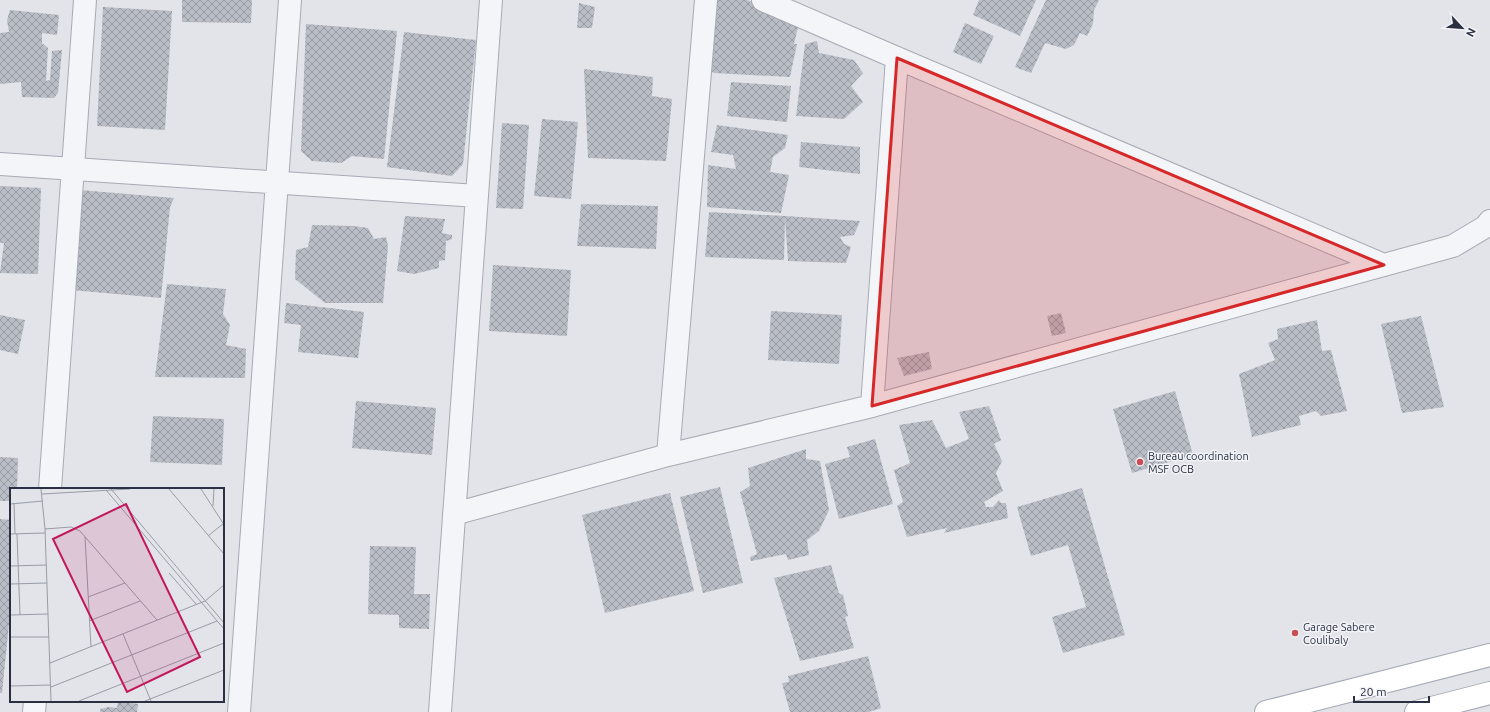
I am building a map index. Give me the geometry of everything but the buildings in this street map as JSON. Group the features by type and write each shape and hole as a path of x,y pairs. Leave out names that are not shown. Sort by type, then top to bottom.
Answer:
{"street":[{"path":"50,488 85,0"},
{"path":"238,712 290,0"},
{"path":"440,712 491,0"},
{"path":"668,455 706,0"},
{"path":"763,0 1384,265"},
{"path":"872,406 897,58"},
{"path":"0,164 477,196"},
{"path":"454,514 668,455 872,406 1454,246 1485,227 1490,221"},
{"path":"1266,712 1490,655"},
{"path":"1416,712 1490,693"},
{"path":"34,712 35,702"}],"highlighted area":[{"path":"897,58 1384,265 872,406"}],"place":[{"name":"Bureau coordination MSF OCB","path":"1140,462"},
{"name":"Garage Sabere Coulibaly","path":"1295,633"}]}
